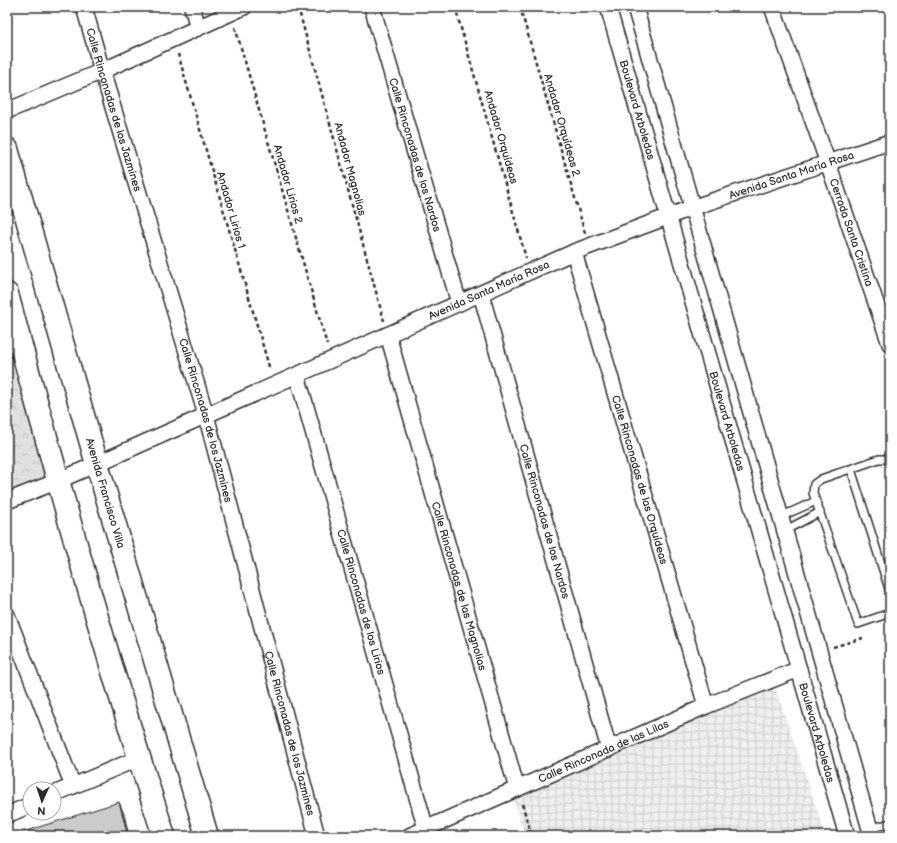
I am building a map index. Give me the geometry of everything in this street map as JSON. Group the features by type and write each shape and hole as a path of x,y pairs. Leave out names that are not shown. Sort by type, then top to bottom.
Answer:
{"main road":[{"name":"Avenida Francisco Villa","path":"7,149 97,464 207,836"},
{"path":"7,294 58,481 139,758 164,836"}],"street":[{"name":"Calle Rinconadas de los Jazmines","path":"84,7 206,415 317,836"},
{"path":"192,7 198,28"},
{"path":"7,111 102,71 244,7"},
{"name":"Calle Rinconadas de los Nardos","path":"372,7 460,303"},
{"name":"Boulevard Arboledas","path":"608,7 847,836"},
{"path":"634,7 871,832"},
{"name":"Cerrada Santa Cristina","path":"772,7 890,344"},
{"name":"Avenida Santa María Rosa","path":"7,502 97,464 574,252 668,218 691,208 828,164 890,142"},
{"name":"Calle Rinconadas de las Orquídeas","path":"574,252 706,706"},
{"name":"Calle Rinconadas de los Nardos","path":"481,294 609,749"},
{"name":"Calle Rinconadas de las Magnolias","path":"388,335 517,789"},
{"name":"Calle Rinconadas de los Lirios","path":"297,375 426,829"},
{"path":"7,616 73,786"},
{"name":"Calle Rinconada de las Lilas","path":"409,836 706,706 799,669"},
{"path":"62,791 139,758"},
{"path":"7,815 22,808"}],"lane":[{"path":"890,461 888,459 879,458 821,479 814,484 813,493 858,624 890,613"},
{"path":"851,469 890,592"},
{"path":"782,524 816,502"},
{"path":"782,524 820,512"},
{"path":"871,832 890,823"}],"path":[{"name":"Andador Magnolias","path":"298,7 388,335"},
{"name":"Andador Orquídeas","path":"456,7 530,272"},
{"name":"Andador Orquídeas 2","path":"520,7 589,247"},
{"name":"Andador Lirios 2","path":"230,13 331,360"},
{"name":"Andador Lirios 1","path":"173,38 274,385"},
{"path":"819,652 863,638"},
{"path":"517,789 532,836"}],"shaded area":[{"path":"772,678 826,836 525,836 510,788"}],"green space":[{"path":"7,315 54,480 7,499"}],"building":[{"path":"119,802 128,836 10,836"}]}
